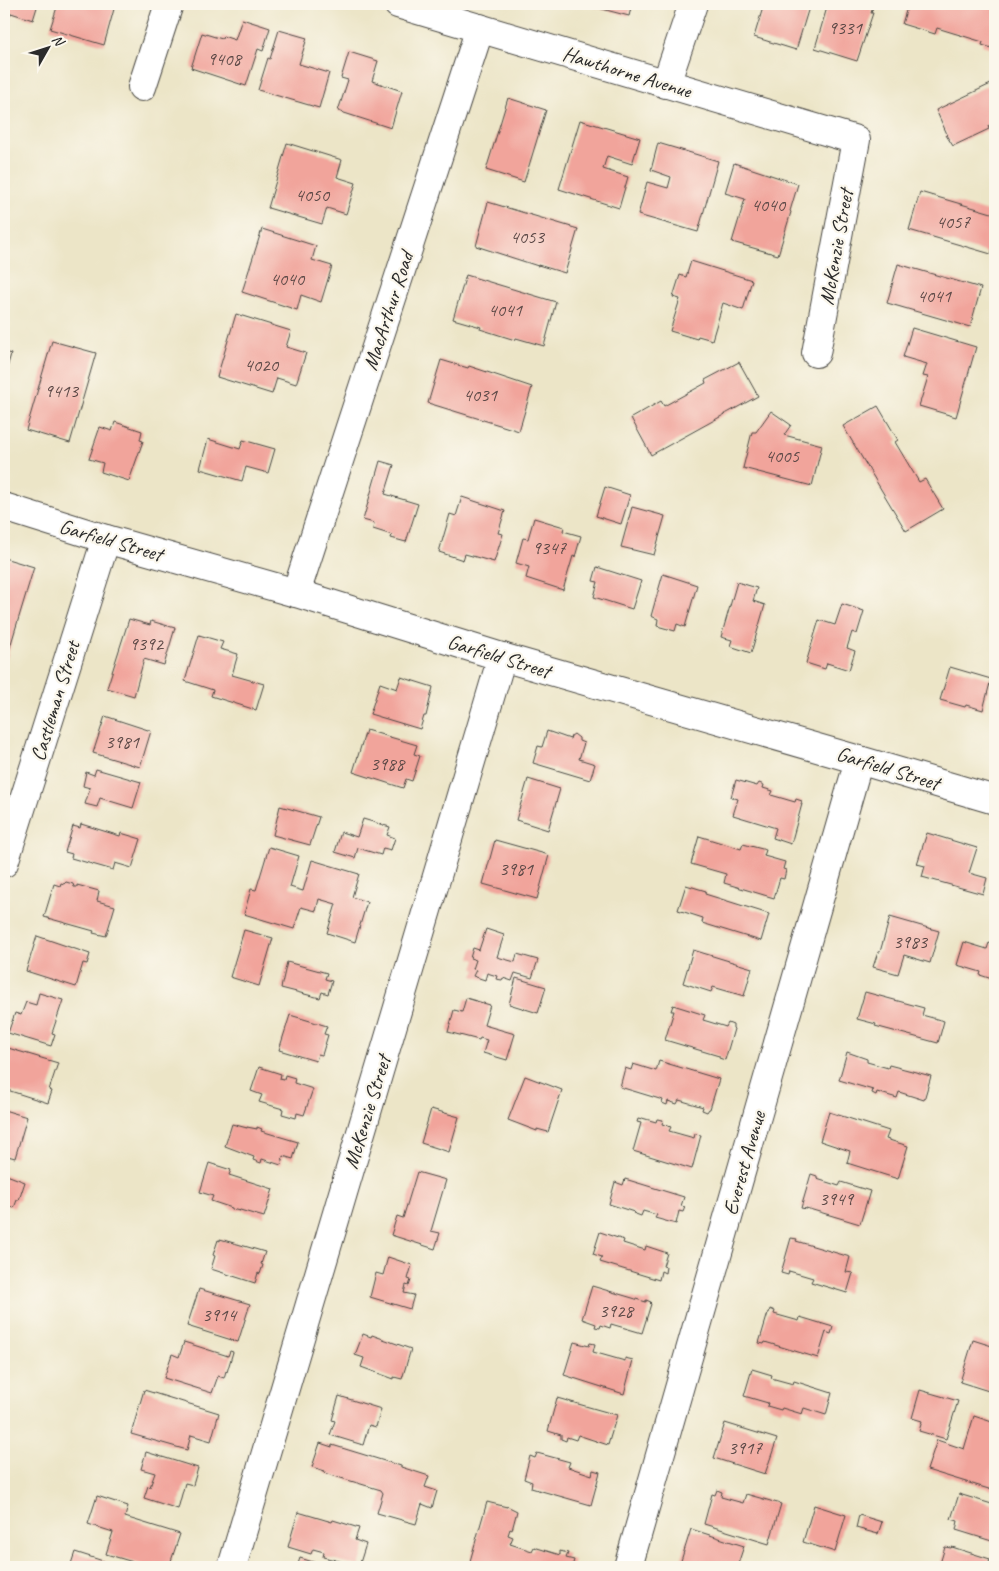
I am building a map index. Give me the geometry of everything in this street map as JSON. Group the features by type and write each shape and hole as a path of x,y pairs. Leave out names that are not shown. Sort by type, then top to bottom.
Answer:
{"street":[{"path":"142,87 169,4"},
{"name":"Hawthorne Avenue","path":"398,4 856,140"},
{"path":"666,84 693,4"},
{"name":"MacArthur Road","path":"296,593 480,28"},
{"name":"McKenzie Street","path":"816,354 856,140"},
{"name":"Garfield Street","path":"4,508 296,593 502,657 995,800"},
{"name":"Castleman Street","path":"4,863 106,539"},
{"name":"McKenzie Street","path":"232,1567 502,657"},
{"name":"Everest Avenue","path":"628,1567 860,760"}],"building":[{"path":"4,4 38,4 33,20 11,13 7,24 4,23"},
{"path":"58,4 96,4 114,9 104,45 50,29"},
{"path":"583,4 632,4 629,16"},
{"path":"764,4 810,4 796,50 754,37"},
{"path":"828,4 874,4 871,13 873,13 857,61 815,48"},
{"path":"908,4 982,4 995,8 995,49 982,45 983,42 937,28 935,34 902,24"},
{"path":"242,19 270,28 263,51 258,49 246,86 191,68 202,33 222,39 223,36 235,40"},
{"path":"279,30 307,38 299,64 329,73 319,108 258,90"},
{"path":"349,52 378,61 372,81 402,91 391,128 338,111 348,80 341,78"},
{"path":"995,82 995,122 988,126 989,129 953,146 946,135 936,110"},
{"path":"508,98 546,110 524,182 486,170"},
{"path":"580,120 640,138 632,164 607,156 603,169 628,177 619,208 559,189"},
{"path":"287,143 342,160 337,177 356,183 346,214 327,208 322,224 268,208"},
{"path":"658,143 718,161 698,232 638,215 647,182 668,188 671,177 651,170"},
{"path":"734,163 798,184 778,255 732,242 745,199 725,193"},
{"path":"920,192 995,214 995,241 991,254 909,230"},
{"path":"488,202 578,229 565,273 476,246"},
{"path":"262,229 316,246 312,260 332,266 321,302 301,295 297,310 242,292"},
{"path":"691,261 752,280 743,310 723,303 712,340 698,336 697,339 670,331 680,299 673,297 680,275 686,277"},
{"path":"898,264 981,288 970,327 887,303"},
{"path":"466,275 556,302 544,346 516,338 515,340 453,319"},
{"path":"236,314 291,331 286,347 306,353 296,384 277,378 272,394 217,377"},
{"path":"912,328 976,347 956,417 919,406 928,377 923,376 927,364 903,357"},
{"path":"52,341 96,353 70,443 26,430"},
{"path":"4,352 11,354 7,368 5,367 4,371"},
{"path":"441,360 468,368 469,366 532,387 519,431 428,403"},
{"path":"739,362 758,396 651,455 631,418 661,401 664,406 706,383 705,380"},
{"path":"4,384 8,385 4,397"},
{"path":"878,406 898,440 895,442 919,482 925,479 943,509 906,531 843,426"},
{"path":"771,411 791,425 784,435 822,445 812,486 743,468 752,432 756,432"},
{"path":"115,422 142,431 140,440 143,441 129,481 101,472 103,463 89,459 100,427 112,431"},
{"path":"208,439 240,449 243,440 275,449 268,473 246,467 242,481 200,469"},
{"path":"380,461 394,465 385,494 418,504 406,542 391,538 392,535 373,529 374,523 363,520"},
{"path":"605,487 630,495 621,524 596,516"},
{"path":"462,497 505,511 498,533 503,534 494,562 465,554 463,560 439,552 450,514 456,516"},
{"path":"632,507 665,516 654,555 621,547"},
{"path":"534,518 564,527 563,531 581,536 563,590 526,578 529,567 516,563 523,538 528,539"},
{"path":"4,558 34,567 4,667"},
{"path":"597,567 641,581 632,609 594,597 598,582 593,581"},
{"path":"663,574 697,585 685,627 677,624 675,631 657,626 658,619 651,616"},
{"path":"737,582 757,588 753,601 765,605 751,653 730,646 732,640 721,637"},
{"path":"842,604 864,611 857,634 852,632 847,648 855,651 849,670 827,663 825,669 806,663 819,620 835,625"},
{"path":"129,619 150,625 151,621 175,628 164,665 144,659 134,696 107,688"},
{"path":"199,635 223,642 220,649 238,654 232,675 264,684 256,710 211,696 213,690 185,681"},
{"path":"950,667 991,679 983,710 940,700"},
{"path":"401,677 433,687 426,716 424,716 420,729 370,714 380,683 397,689"},
{"path":"105,716 151,731 140,767 93,753"},
{"path":"366,730 417,745 414,754 420,756 412,781 406,779 403,788 353,772"},
{"path":"547,731 570,739 574,734 579,738 579,741 584,743 579,759 595,764 590,780 533,763 538,746 542,747"},
{"path":"96,769 141,782 133,808 100,798 97,807 85,804 90,788 83,786 86,772 94,775"},
{"path":"528,779 560,789 548,830 516,820"},
{"path":"736,780 757,786 759,783 764,785 763,788 773,791 771,795 795,802 796,799 802,801 791,844 773,838 776,828 733,815 738,799 731,797"},
{"path":"280,806 319,817 310,845 273,835"},
{"path":"363,819 390,827 387,835 395,838 391,850 383,848 381,855 358,848 355,858 335,852 341,832 357,837"},
{"path":"81,824 120,836 121,833 141,839 132,868 115,863 113,870 71,858 72,854 65,852 73,826 80,828"},
{"path":"927,833 977,848 969,873 987,878 983,894 922,877 925,866 917,864"},
{"path":"699,836 741,849 743,844 766,850 764,856 785,862 783,869 786,870 784,879 780,878 774,898 724,883 726,874 691,864"},
{"path":"495,840 549,855 537,899 483,884"},
{"path":"269,847 299,856 290,887 303,891 312,860 359,874 352,897 367,902 355,942 327,933 336,904 319,899 316,911 301,907 294,929 244,914 251,889 256,890"},
{"path":"66,882 73,884 74,887 77,887 77,885 99,891 97,901 115,906 106,936 44,917 54,884 60,886 61,883 64,884"},
{"path":"686,885 706,891 705,894 769,914 761,941 702,923 703,918 678,910"},
{"path":"890,917 939,931 930,963 904,955 898,974 873,967 878,952 880,952"},
{"path":"486,929 504,935 497,957 515,962 517,954 538,960 532,978 515,973 512,981 503,978 502,980 496,979 497,976 487,973 485,980 473,976 476,970 473,969 476,960 470,958 473,948 479,950"},
{"path":"244,930 273,938 259,986 230,977"},
{"path":"37,936 90,954 87,964 83,963 76,987 26,971"},
{"path":"964,942 987,949 989,943 995,945 995,980 980,975 981,972 957,965"},
{"path":"693,950 752,968 744,996 713,987 711,992 683,983"},
{"path":"287,962 327,973 325,979 332,981 328,994 322,992 320,998 281,988"},
{"path":"516,978 546,987 538,1013 509,1004"},
{"path":"865,992 924,1008 922,1015 944,1021 938,1043 875,1026 876,1024 857,1019"},
{"path":"39,993 63,1000 52,1033 55,1034 51,1046 8,1033 15,1013 21,1015 26,1002 36,1005"},
{"path":"466,998 490,1005 484,1025 515,1034 507,1060 483,1053 487,1040 480,1038 479,1040 448,1032 454,1010 462,1012"},
{"path":"673,1005 705,1015 703,1020 726,1027 728,1023 733,1025 734,1029 725,1060 719,1058 719,1056 665,1040 674,1011 671,1011"},
{"path":"290,1015 327,1026 324,1034 328,1035 322,1055 318,1054 316,1061 279,1050"},
{"path":"8,1048 58,1063 49,1090 52,1091 48,1103 4,1089 4,1061"},
{"path":"847,1052 867,1059 867,1062 888,1068 889,1065 931,1076 924,1100 899,1092 897,1098 877,1092 876,1095 872,1093 873,1090 839,1080"},
{"path":"659,1061 719,1079 710,1109 707,1112 702,1110 703,1107 679,1100 677,1104 668,1101 667,1105 662,1103 663,1100 620,1087 625,1068 631,1070 633,1064 656,1071"},
{"path":"259,1067 281,1074 280,1079 284,1080 285,1075 295,1078 294,1083 313,1089 304,1115 297,1113 296,1118 282,1114 283,1109 259,1102 262,1095 251,1091"},
{"path":"525,1076 562,1090 548,1132 537,1129 537,1131 508,1120"},
{"path":"431,1109 459,1117 449,1152 421,1143"},
{"path":"4,1110 27,1117 15,1158 4,1155"},
{"path":"829,1112 889,1131 886,1139 908,1146 898,1179 847,1163 850,1151 820,1141"},
{"path":"642,1118 656,1122 657,1119 663,1120 662,1124 671,1127 669,1131 694,1138 695,1134 701,1135 692,1169 633,1151 641,1123 637,1122 638,1119 642,1120"},
{"path":"232,1124 247,1128 257,1129 257,1127 262,1129 261,1131 298,1142 293,1159 283,1156 281,1165 262,1159 261,1163 253,1160 254,1157 225,1146"},
{"path":"209,1163 231,1170 229,1175 273,1189 264,1217 232,1209 211,1201 213,1196 200,1192"},
{"path":"417,1172 446,1180 431,1231 440,1233 435,1249 391,1235 397,1216 403,1218"},
{"path":"4,1174 25,1182 14,1208 4,1206"},
{"path":"811,1174 817,1176 817,1179 839,1186 841,1182 870,1191 860,1224 801,1208"},
{"path":"625,1179 684,1197 681,1206 685,1207 683,1212 679,1211 676,1224 655,1218 657,1215 643,1211 641,1216 609,1204 615,1182 623,1185"},
{"path":"600,1232 624,1240 623,1243 645,1250 646,1246 667,1253 663,1266 666,1267 665,1273 661,1271 659,1280 600,1262 602,1257 593,1254"},
{"path":"791,1238 850,1257 846,1272 853,1273 847,1293 811,1282 813,1278 789,1271 788,1275 781,1273"},
{"path":"220,1239 265,1252 261,1264 263,1265 255,1283 211,1269 215,1256 213,1255"},
{"path":"388,1257 412,1265 408,1279 411,1280 409,1286 406,1285 404,1293 414,1295 410,1309 370,1297 376,1273 383,1275"},
{"path":"592,1286 651,1302 642,1333 611,1324 610,1328 601,1325 600,1328 595,1327 596,1324 582,1319"},
{"path":"199,1289 250,1304 238,1342 187,1326"},
{"path":"770,1309 775,1311 774,1314 799,1321 800,1317 833,1327 831,1334 826,1332 818,1358 765,1342 764,1344 759,1343"},
{"path":"363,1334 371,1337 372,1335 411,1349 402,1379 394,1377 394,1379 361,1367 364,1358 355,1355"},
{"path":"973,1340 995,1347 995,1393 960,1382"},
{"path":"184,1342 228,1356 230,1351 233,1352 224,1378 218,1376 212,1393 164,1378 172,1354 179,1357"},
{"path":"574,1342 589,1346 590,1343 595,1344 593,1352 625,1361 625,1358 633,1360 624,1394 564,1375"},
{"path":"752,1369 772,1375 771,1378 793,1384 794,1381 832,1393 826,1415 804,1408 802,1414 782,1408 781,1410 767,1406 768,1403 744,1396"},
{"path":"144,1390 219,1413 211,1441 191,1435 187,1450 131,1434"},
{"path":"920,1390 958,1401 946,1439 919,1431 922,1421 912,1418"},
{"path":"339,1396 381,1409 376,1427 369,1425 363,1445 330,1435 335,1421 332,1420"},
{"path":"557,1398 617,1415 608,1445 578,1435 576,1440 567,1437 566,1441 561,1439 561,1435 548,1431"},
{"path":"974,1416 995,1423 995,1481 992,1490 927,1470 937,1440 964,1449"},
{"path":"725,1423 777,1439 765,1474 714,1458"},
{"path":"320,1443 332,1447 332,1445 429,1476 425,1487 437,1491 432,1508 422,1504 416,1524 377,1513 383,1493 381,1490 324,1473 325,1471 312,1467"},
{"path":"146,1452 198,1468 193,1485 185,1483 178,1509 144,1498 155,1473 141,1469"},
{"path":"537,1453 570,1462 568,1467 592,1475 593,1470 600,1472 591,1505 531,1488 532,1482 524,1479 530,1456 535,1458"},
{"path":"717,1490 722,1492 721,1497 743,1503 746,1494 781,1504 769,1544 704,1524 712,1494 715,1495"},
{"path":"959,1494 995,1505 995,1542 956,1530 958,1521 951,1519"},
{"path":"97,1496 128,1506 125,1517 180,1534 169,1567 150,1567 106,1554 113,1532 88,1524"},
{"path":"487,1502 507,1506 517,1511 512,1530 510,1529 508,1535 513,1537 510,1544 532,1551 534,1547 560,1555 560,1551 568,1553 566,1558 574,1560 572,1567 490,1567 470,1561"},
{"path":"814,1505 846,1515 835,1552 803,1542"},
{"path":"298,1512 359,1528 355,1540 366,1544 359,1566 323,1557 324,1552 313,1549 311,1554 288,1547"},
{"path":"859,1515 882,1522 878,1534 856,1528"},
{"path":"691,1529 744,1546 737,1567 688,1567 680,1564"},
{"path":"945,1547 952,1547 990,1559 988,1567 939,1567"},
{"path":"75,1552 122,1567 70,1567"},
{"path":"300,1558 326,1566 297,1567"}]}
